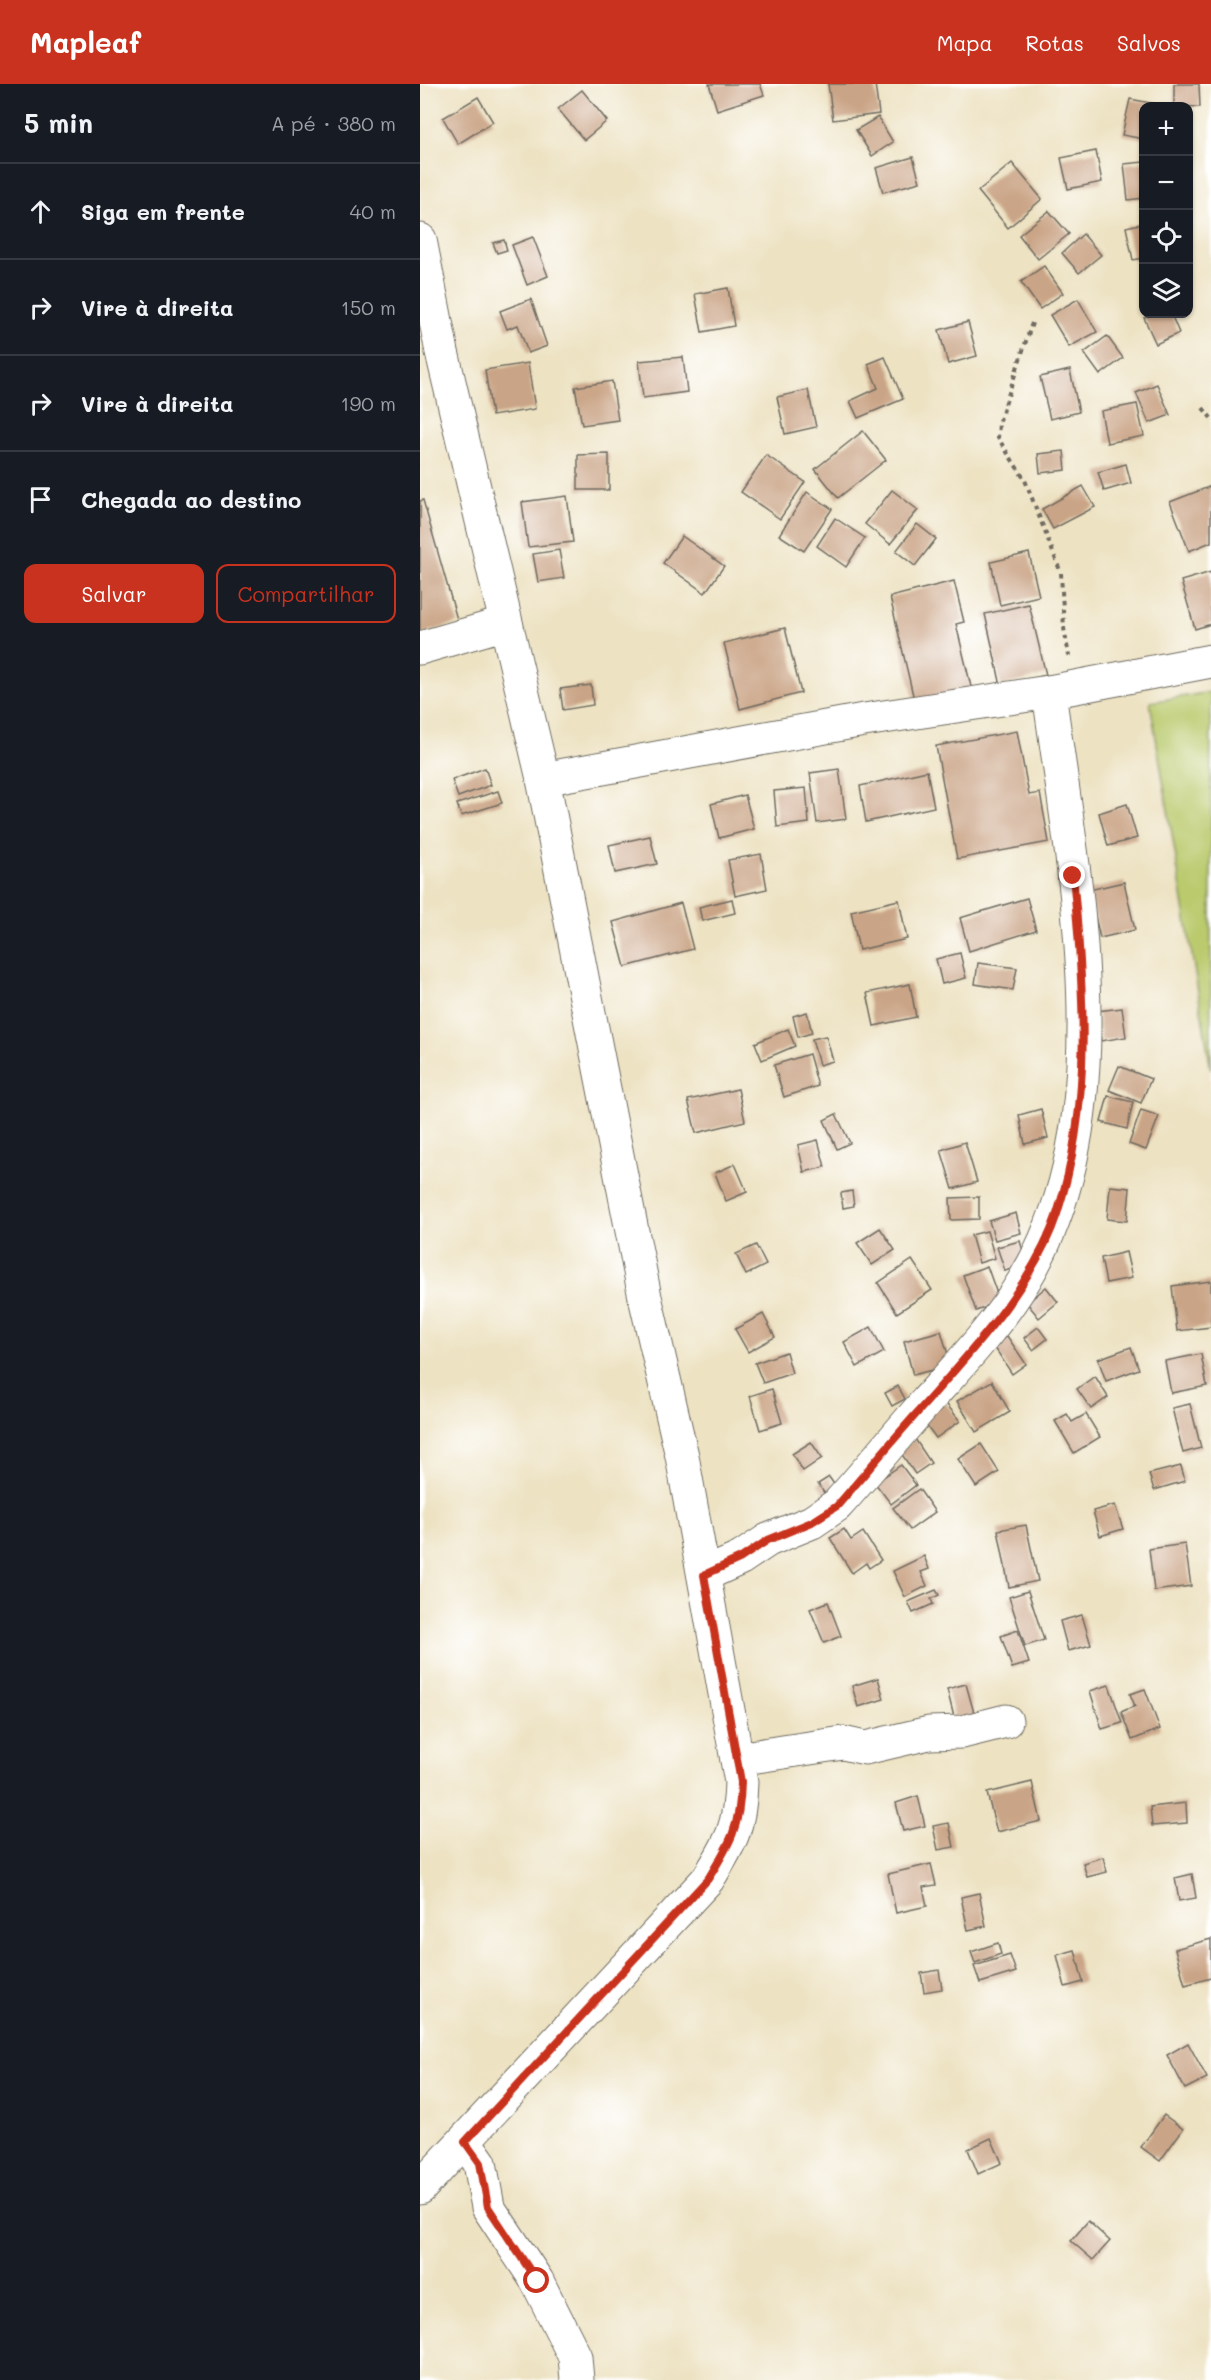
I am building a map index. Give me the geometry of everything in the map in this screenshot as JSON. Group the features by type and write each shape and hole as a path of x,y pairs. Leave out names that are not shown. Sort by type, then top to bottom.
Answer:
{"street":[{"path":"420,240 431,356 506,623 543,779 645,1297 682,1456 741,1782 740,1813 731,1841 708,1879 420,2188"},
{"path":"420,648 506,623"},
{"path":"543,779 864,720 1062,689 1211,661"},
{"path":"704,1575 741,1558 768,1540 812,1522 837,1506 984,1337 1025,1279 1057,1215 1072,1159 1084,1056 1082,964 1073,876 1062,689"},
{"path":"737,1759 843,1743 865,1748 929,1733 962,1732 1006,1721"},
{"path":"465,2142 480,2163 488,2207 537,2281 574,2357 577,2380"}],"path":[{"path":"1032,323 999,423 999,438 1025,480 1061,573 1064,628 1062,689"},
{"path":"1203,408 1211,418"}],"green space":[{"path":"1211,692 1211,1070 1150,702"}],"building":[{"path":"709,84 760,84 764,95 717,110"},
{"path":"828,84 875,84 879,114 833,120"},
{"path":"1174,84 1199,84 1200,107 1193,107 1193,102 1174,102"},
{"path":"582,90 607,121 584,140 558,109"},
{"path":"478,97 493,122 458,144 443,118"},
{"path":"1130,99 1146,102 1139,102 1139,138 1122,135"},
{"path":"878,117 893,142 872,156 856,130"},
{"path":"1096,151 1102,182 1068,189 1061,158"},
{"path":"913,157 920,182 883,192 876,168"},
{"path":"1139,162 1139,199 1128,200 1124,164"},
{"path":"1012,163 1042,199 1008,228 978,191"},
{"path":"1049,211 1069,234 1038,259 1019,235"},
{"path":"1139,224 1139,259 1133,260 1126,227"},
{"path":"1083,234 1101,255 1079,273 1062,253"},
{"path":"533,237 548,276 527,285 512,245"},
{"path":"504,240 507,250 497,253 493,243"},
{"path":"1044,266 1063,293 1040,309 1021,282"},
{"path":"728,288 734,326 702,332 695,294"},
{"path":"531,299 547,346 528,353 518,325 507,329 500,311"},
{"path":"1078,299 1097,332 1069,347 1050,315"},
{"path":"1144,318 1173,318 1179,333 1156,344"},
{"path":"968,322 977,356 948,364 939,330"},
{"path":"1107,336 1123,358 1100,375 1084,353"},
{"path":"683,357 687,392 643,398 639,361"},
{"path":"885,357 903,399 858,418 850,401 878,388 868,364"},
{"path":"528,363 535,409 492,416 485,370"},
{"path":"1070,370 1079,412 1050,419 1040,377"},
{"path":"612,381 618,420 582,425 575,387"},
{"path":"1157,384 1170,415 1149,423 1136,393"},
{"path":"808,390 816,427 785,434 777,397"},
{"path":"1137,404 1144,436 1107,443 1101,411"},
{"path":"863,431 886,460 838,498 815,469"},
{"path":"1064,451 1066,470 1040,473 1038,454"},
{"path":"609,454 609,490 578,490 578,455"},
{"path":"766,455 805,482 780,519 741,492"},
{"path":"1126,464 1131,483 1104,491 1098,472"},
{"path":"1083,486 1095,507 1053,529 1042,509"},
{"path":"1211,486 1211,542 1189,551 1170,502"},
{"path":"892,490 918,510 890,544 865,524"},
{"path":"807,492 832,509 804,551 779,535"},
{"path":"567,496 573,542 528,547 522,502"},
{"path":"423,500 458,623 420,634 420,501"},
{"path":"835,518 865,538 846,567 817,546"},
{"path":"917,524 936,539 915,566 896,551"},
{"path":"682,536 724,566 705,593 663,563"},
{"path":"559,550 564,578 538,582 533,554"},
{"path":"1029,553 1039,596 1000,605 991,562"},
{"path":"1211,572 1211,624 1195,629 1181,581"},
{"path":"954,581 964,622 956,624 973,695 916,708 890,597"},
{"path":"1029,604 1046,675 1001,686 985,614"},
{"path":"785,628 801,693 740,709 724,643"},
{"path":"591,685 593,705 563,710 560,689"},
{"path":"1017,731 1029,795 1040,793 1049,842 957,859 936,746"},
{"path":"485,768 491,785 458,797 452,780"},
{"path":"839,769 846,819 817,823 810,773"},
{"path":"927,771 934,807 866,822 860,786"},
{"path":"806,788 809,823 777,827 774,791"},
{"path":"498,791 502,803 461,816 457,804"},
{"path":"745,795 754,829 719,838 711,804"},
{"path":"1127,804 1137,838 1108,846 1099,813"},
{"path":"650,836 657,864 615,873 609,845"},
{"path":"761,854 767,889 735,896 728,860"},
{"path":"1124,882 1135,930 1100,938 1089,890"},
{"path":"1027,898 1036,930 969,951 960,918"},
{"path":"732,899 735,913 702,921 699,907"},
{"path":"899,900 907,939 859,950 851,911"},
{"path":"681,903 693,949 625,967 613,922"},
{"path":"960,953 966,978 942,984 936,959"},
{"path":"978,963 1017,968 1013,990 975,984"},
{"path":"910,984 916,1017 874,1026 867,993"},
{"path":"1122,1008 1126,1037 1101,1041 1097,1011"},
{"path":"807,1012 812,1033 798,1037 793,1016"},
{"path":"788,1029 795,1046 762,1060 755,1043"},
{"path":"826,1036 833,1061 819,1065 812,1039"},
{"path":"809,1054 818,1086 784,1097 774,1065"},
{"path":"1119,1066 1151,1079 1141,1103 1109,1090"},
{"path":"738,1089 745,1121 696,1133 688,1100"},
{"path":"1108,1096 1133,1102 1127,1129 1101,1122"},
{"path":"1041,1109 1048,1138 1025,1144 1019,1115"},
{"path":"1141,1110 1159,1116 1146,1150 1129,1144"},
{"path":"836,1114 850,1143 837,1149 824,1120"},
{"path":"818,1140 825,1167 804,1172 798,1145"},
{"path":"965,1142 977,1182 953,1189 941,1150"},
{"path":"735,1164 747,1192 726,1201 715,1173"},
{"path":"1110,1186 1130,1188 1127,1221 1107,1219"},
{"path":"852,1191 854,1206 843,1208 841,1193"},
{"path":"979,1197 979,1219 951,1220 950,1198"},
{"path":"1016,1213 1021,1233 995,1240 989,1221"},
{"path":"880,1228 895,1250 872,1265 857,1243"},
{"path":"987,1231 995,1258 979,1263 971,1235"},
{"path":"1020,1241 1027,1264 1005,1271 997,1247"},
{"path":"756,1245 766,1265 746,1275 736,1254"},
{"path":"1126,1252 1132,1278 1106,1283 1101,1258"},
{"path":"912,1260 932,1290 897,1313 878,1283"},
{"path":"987,1266 1000,1302 976,1311 963,1275"},
{"path":"1211,1281 1211,1327 1177,1331 1172,1286"},
{"path":"1046,1287 1058,1302 1039,1318 1027,1303"},
{"path":"763,1314 775,1337 748,1352 735,1329"},
{"path":"871,1327 884,1352 857,1367 844,1342"},
{"path":"1038,1327 1047,1339 1033,1350 1024,1338"},
{"path":"941,1331 951,1365 913,1375 904,1341"},
{"path":"1007,1336 1026,1364 1012,1374 993,1345"},
{"path":"1131,1347 1139,1369 1106,1381 1098,1359"},
{"path":"786,1352 792,1373 763,1383 755,1363"},
{"path":"1201,1354 1207,1386 1171,1393 1165,1361"},
{"path":"1095,1376 1108,1397 1091,1409 1077,1389"},
{"path":"992,1381 1010,1412 976,1432 957,1401"},
{"path":"898,1386 905,1399 892,1406 885,1393"},
{"path":"772,1389 782,1423 760,1430 750,1396"},
{"path":"944,1401 960,1421 936,1438 921,1418"},
{"path":"1190,1404 1201,1448 1183,1453 1172,1408"},
{"path":"1067,1414 1072,1422 1086,1414 1100,1437 1074,1453 1055,1421"},
{"path":"915,1439 931,1463 915,1474 899,1450"},
{"path":"811,1442 822,1458 803,1471 792,1454"},
{"path":"981,1444 999,1472 976,1487 958,1459"},
{"path":"901,1465 916,1485 891,1504 875,1483"},
{"path":"1181,1466 1185,1481 1154,1490 1149,1474"},
{"path":"829,1477 840,1493 829,1500 818,1484"},
{"path":"919,1489 935,1512 910,1530 893,1508"},
{"path":"1115,1505 1123,1529 1100,1536 1093,1511"},
{"path":"1026,1525 1038,1581 1009,1587 998,1530"},
{"path":"844,1529 851,1540 863,1532 881,1560 869,1568 866,1563 852,1573 830,1538"},
{"path":"1185,1544 1191,1586 1154,1591 1149,1549"},
{"path":"924,1556 929,1569 921,1572 927,1586 905,1597 893,1571"},
{"path":"936,1590 939,1595 931,1599 933,1604 913,1613 908,1602"},
{"path":"1028,1591 1044,1640 1025,1646 1009,1597"},
{"path":"828,1602 841,1636 824,1643 810,1609"},
{"path":"1082,1615 1091,1645 1068,1651 1060,1621"},
{"path":"1018,1630 1029,1663 1012,1668 1001,1636"},
{"path":"878,1678 884,1699 858,1707 852,1686"},
{"path":"966,1684 976,1720 956,1725 947,1689"},
{"path":"1109,1685 1122,1723 1102,1729 1090,1691"},
{"path":"1145,1689 1160,1729 1132,1740 1121,1712 1135,1706 1130,1694"},
{"path":"1032,1782 1041,1821 997,1832 987,1793"},
{"path":"918,1796 925,1826 903,1831 896,1803"},
{"path":"1186,1803 1187,1823 1152,1826 1150,1807"},
{"path":"949,1823 954,1847 938,1850 933,1826"},
{"path":"1103,1857 1107,1872 1087,1877 1083,1863"},
{"path":"931,1864 936,1885 923,1887 927,1906 896,1913 888,1874"},
{"path":"1192,1874 1196,1898 1179,1901 1175,1878"},
{"path":"979,1893 986,1926 968,1930 961,1897"},
{"path":"1211,1939 1211,1978 1185,1985 1175,1949"},
{"path":"998,1943 1001,1954 975,1963 971,1952"},
{"path":"1075,1950 1083,1982 1065,1987 1057,1955"},
{"path":"1010,1955 1016,1972 980,1983 974,1966"},
{"path":"939,1970 942,1989 924,1992 921,1973"},
{"path":"1188,2043 1207,2078 1185,2089 1167,2055"},
{"path":"1164,2115 1183,2129 1160,2161 1141,2147"},
{"path":"991,2138 1002,2163 978,2174 968,2149"},
{"path":"1088,2221 1110,2241 1093,2260 1071,2241"}],"route":[{"path":"537,2281 488,2207 480,2163 465,2142 708,1879 731,1841 740,1813 741,1782 704,1575 741,1558 768,1540 812,1522 837,1506 984,1337 1025,1279 1057,1215 1072,1159 1084,1056 1082,964 1073,876"}]}
